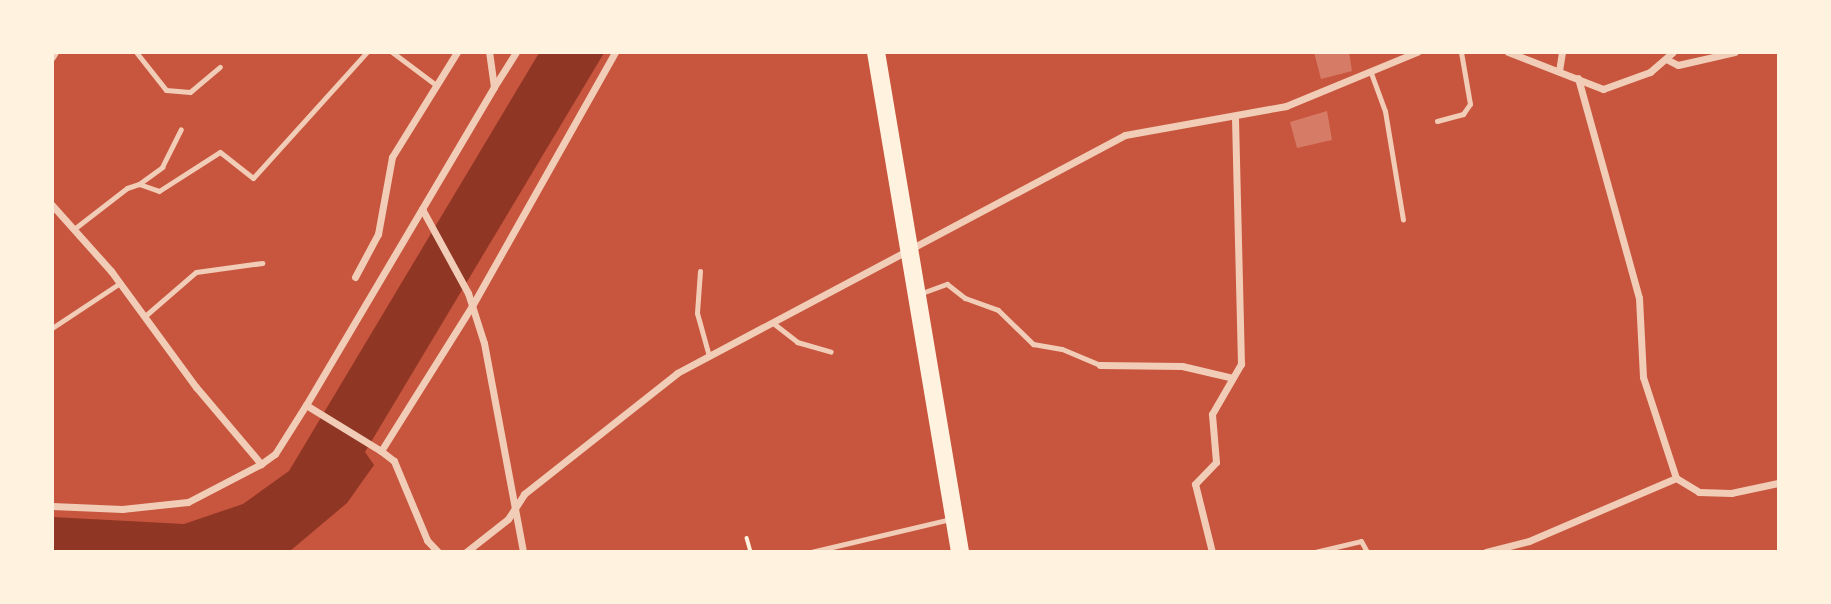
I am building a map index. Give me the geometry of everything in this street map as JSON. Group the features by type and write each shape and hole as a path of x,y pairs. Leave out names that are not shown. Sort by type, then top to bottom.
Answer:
{"highway":[{"path":"876,52 960,551"}],"street":[{"path":"355,277 378,234 392,157 457,52"},
{"path":"489,52 494,87"},
{"path":"52,506 122,509 188,502 275,454 310,408 516,52"},
{"path":"382,450 472,306 615,52"},
{"path":"466,551 514,509 524,494 677,373 909,253 1125,135 1286,106 1371,73 1404,54 1417,52"},
{"path":"1508,52 1603,89 1626,85 1667,59 1673,52"},
{"path":"1559,71 1562,52"},
{"path":"1667,59 1678,65 1735,52"},
{"path":"1578,78 1639,298 1643,377 1676,478 1699,492 1731,493 1779,483"},
{"path":"1212,551 1195,484 1216,462 1212,414 1241,364 1236,116"},
{"path":"52,205 120,283 196,387 261,464"},
{"path":"424,211 468,293 484,343 523,551"},
{"path":"1100,365 1182,366 1233,378"},
{"path":"310,408 382,450 394,460 427,540 438,551"},
{"path":"1486,551 1529,541 1676,478"}],"lane":[{"path":"135,52 166,90 190,92 219,67"},
{"path":"139,184 159,191 220,152 253,178 367,52"},
{"path":"392,52 436,85"},
{"path":"1437,121 1463,114 1470,104 1461,52"},
{"path":"1371,73 1385,111 1403,220"},
{"path":"74,229 127,188 139,184 162,167 181,129"},
{"path":"145,316 196,272 262,263"},
{"path":"700,271 697,313 709,356"},
{"path":"52,328 120,283"},
{"path":"916,295 947,284 965,298 999,310 1033,344 1062,349 1100,365"},
{"path":"773,323 797,342 831,352"},
{"path":"811,551 954,518"},
{"path":"1315,551 1361,541 1367,551"}],"path":[{"path":"747,538 751,551"}],"shaded area":[{"path":"539,53 604,53 365,452 374,465 347,503 290,551 53,551 52,517 184,524 243,504 289,471"}],"building":[{"path":"1314,52 1349,52 1352,71 1321,79"},
{"path":"1327,111 1332,140 1297,148 1290,122"}]}
